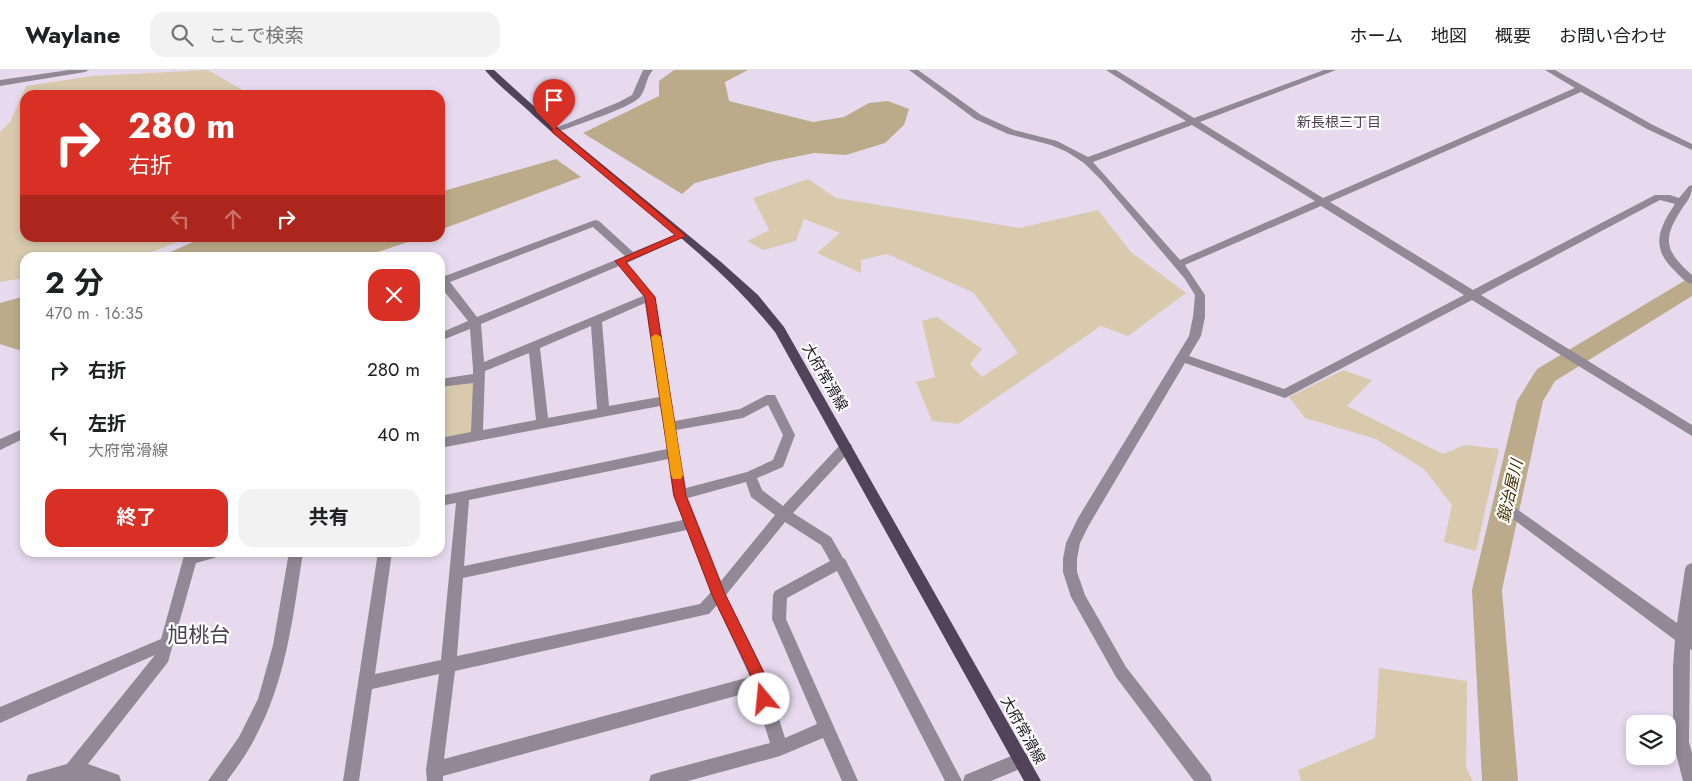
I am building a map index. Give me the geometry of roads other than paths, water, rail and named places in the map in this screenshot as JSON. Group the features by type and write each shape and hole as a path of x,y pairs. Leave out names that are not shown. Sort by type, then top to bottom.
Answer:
{"main road":[{"name":"大府常滑線","path":"489,70 554,130 717,264 754,298 780,330 1033,781"}],"street":[{"path":"0,83 85,70"},
{"path":"554,130 622,104 636,96 646,72 649,70"},
{"path":"913,70 978,117 1011,132 1054,143 1070,150 1087,161 1179,264 1200,295 1199,318 1194,336 1083,522 1073,542 1070,572 1078,597 1121,672 1204,781"},
{"path":"1110,70 1692,431"},
{"path":"1087,161 1332,70"},
{"path":"1549,70 1650,127 1692,147"},
{"path":"1179,264 1583,88"},
{"path":"1691,280 1668,257 1663,246 1664,239 1680,202 1692,188"},
{"path":"1181,357 1285,394 1658,198 1670,198 1680,202"},
{"path":"445,279 595,223 631,256"},
{"path":"445,335 681,236"},
{"path":"620,261 650,297 671,426 680,496 719,595 740,634 759,682 780,748"},
{"path":"445,285 475,322 478,374 477,435"},
{"path":"445,382 478,374 534,346 650,297"},
{"path":"596,320 603,411"},
{"path":"534,346 542,422"},
{"path":"671,426 743,413 771,398 789,435 778,462 750,476 680,496"},
{"path":"445,442 666,400"},
{"path":"0,445 20,435"},
{"path":"367,683 704,609 719,595 784,515 846,446"},
{"path":"445,500 673,453"},
{"path":"750,476 756,493 784,515 826,541 836,559"},
{"path":"463,497 448,666 434,776 759,682"},
{"path":"1514,512 1688,640"},
{"path":"455,574 691,524"},
{"path":"73,770 163,658 191,557"},
{"path":"216,781 253,727 266,700 281,640 295,557"},
{"path":"351,781 384,557"},
{"path":"850,781 779,619 780,595 840,563 954,781"},
{"path":"1692,569 1686,601 1688,640 1681,666 1681,742 1692,781"},
{"path":"0,715 166,643"},
{"path":"657,781 780,748 826,728"},
{"path":"971,781 1021,760"},
{"path":"34,781 55,773 73,770 99,774 113,781"}],"waterway":[{"name":"鍛治屋川","path":"1500,781 1487,590 1530,401 1546,375 1692,286"}],"district":[{"name":"新長根三丁目","path":"1339,122"},
{"name":"旭桃台","path":"199,635"}]}
